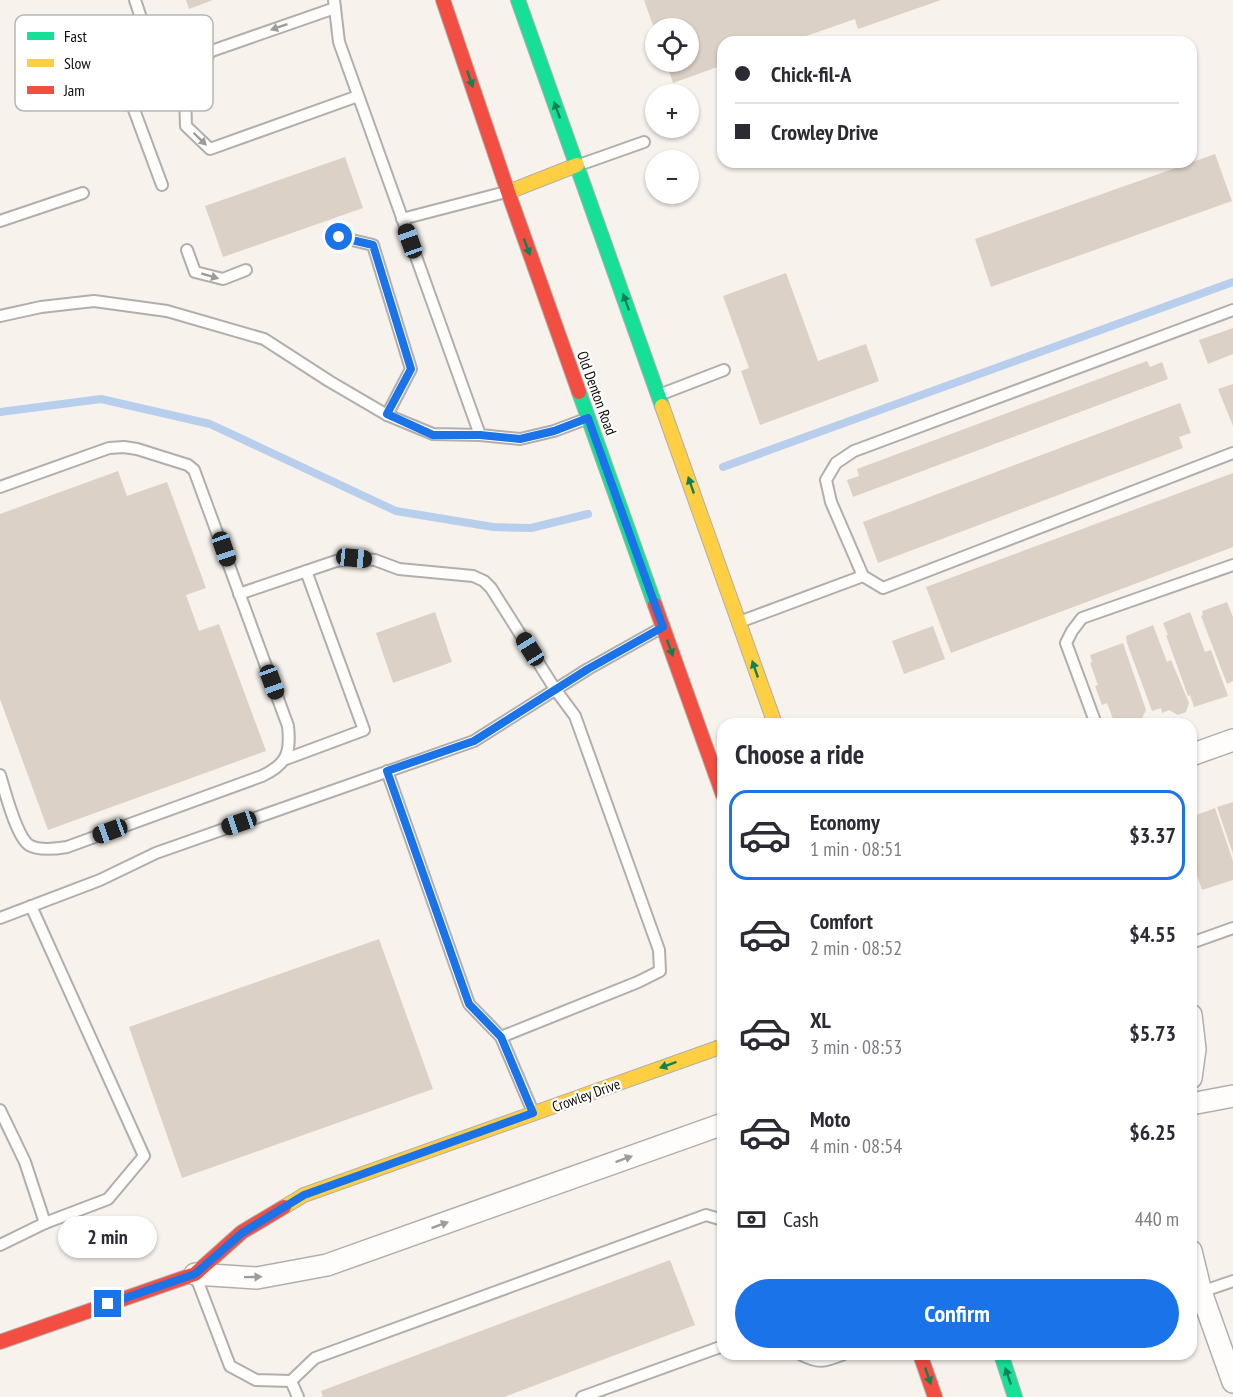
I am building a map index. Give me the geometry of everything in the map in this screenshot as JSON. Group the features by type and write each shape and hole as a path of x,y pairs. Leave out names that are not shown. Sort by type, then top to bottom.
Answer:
{"main road":[{"name":"Old Denton Road","path":"443,0 508,192 717,778"},
{"path":"518,0 773,718"},
{"path":"508,192 577,165"},
{"name":"Crowley Drive","path":"0,1342 195,1274 242,1233 304,1195 717,1048"},
{"path":"922,1360 935,1397"},
{"path":"1003,1360 1016,1397"}],"street":[{"path":"1197,753 1233,740"},
{"path":"1197,1103 1233,1096"},
{"name":"Crowley Drive","path":"195,1274 257,1278 327,1265 717,1126"},
{"path":"1197,1276 1233,1382"}],"lane":[{"path":"135,0 140,15"},
{"path":"213,51 334,4 339,42 480,435"},
{"path":"186,111 186,126 210,149 358,96"},
{"path":"134,111 162,185"},
{"path":"577,165 644,142"},
{"path":"402,219 508,192"},
{"path":"0,221 83,193"},
{"path":"339,237 373,245 411,369 387,414"},
{"path":"187,249 195,272 223,279 246,270"},
{"path":"0,316 41,307 94,301 166,311 264,339 328,381 387,414 433,435 480,435 520,439 554,431 588,418"},
{"path":"1233,310 854,451 836,463 826,480 831,502 863,576 883,588 1233,453"},
{"path":"659,395 724,370"},
{"path":"0,487 110,448 137,449 188,465 194,470 288,726 290,744 286,759"},
{"path":"240,594 336,561 354,558 375,560 399,569 466,575 484,581 491,588 555,689 575,716 659,950 660,971 501,1037"},
{"path":"1094,718 1066,644 1082,618 1233,565"},
{"path":"0,775 22,836 29,845 53,849 67,847 262,776 275,770 286,759 364,730 306,571"},
{"path":"739,622 863,576"},
{"path":"0,918 100,880 156,853 474,741 555,689 663,627"},
{"path":"387,771 469,1004 501,1037 533,1113"},
{"path":"0,1245 45,1223 108,1199 144,1156 31,906"},
{"path":"1197,941 1233,928"},
{"path":"0,1110 25,1162 45,1223"},
{"path":"195,1274 230,1366 256,1380 291,1381 315,1358 338,1349 706,1215 717,1218"},
{"path":"1201,1293 1233,1281"},
{"path":"582,1397 717,1348"},
{"path":"811,1360 825,1362 830,1360"},
{"path":"291,1381 298,1397"}],"building":[{"path":"186,0 213,0 189,9"},
{"path":"644,0 941,0 858,29 855,19 806,36 717,36 717,67 673,83 669,72 699,72 699,18 650,18"},
{"path":"1215,154 1232,201 991,287 975,239 1175,168 1197,168 1197,160"},
{"path":"345,157 363,208 223,257 205,206"},
{"path":"786,273 818,361 866,344 879,381 760,425 741,371 749,368 723,296"},
{"path":"1233,328 1233,354 1208,364 1199,340"},
{"path":"1147,361 1150,367 1162,362 1168,379 853,497 847,480 859,476 857,469"},
{"path":"1233,384 1233,426 1218,389"},
{"path":"1180,403 1191,433 1179,437 1183,448 878,563 863,522"},
{"path":"118,471 127,496 167,482 206,588 186,595 199,631 219,624 266,751 48,830 0,699 0,514"},
{"path":"1233,473 1233,547 951,653 926,587"},
{"path":"1227,602 1233,617 1233,681 1227,684 1201,616 1202,611"},
{"path":"435,612 452,662 393,683 376,633"},
{"path":"1190,612 1205,652 1211,650 1228,696 1194,707 1190,695 1188,696 1163,623"},
{"path":"1153,625 1167,662 1171,660 1189,703 1186,712 1178,715 1169,710 1162,713 1161,708 1152,711 1127,643 1126,636"},
{"path":"933,626 945,659 904,674 892,641"},
{"path":"1123,643 1146,710 1142,718 1113,718 1107,703 1102,705 1095,686 1098,685 1090,663 1092,662 1090,655"},
{"path":"1233,802 1233,854 1217,807"},
{"path":"1215,808 1233,861 1233,880 1202,890 1197,875 1197,815"},
{"path":"379,939 433,1089 182,1178 129,1027"},
{"path":"670,1260 695,1325 504,1397 323,1397 321,1391"}],"waterway":[{"path":"723,467 1233,282"},
{"path":"0,412 101,399 210,424 396,511 493,527 531,528 588,514"}],"traffic: fast":[{"path":"518,0 662,406"},
{"path":"579,392 655,605"},
{"path":"1003,1360 1015,1397"}],"traffic: slow":[{"path":"508,192 577,165"},
{"path":"662,406 773,718"},
{"path":"284,1207 304,1195 717,1048"}],"traffic: jam":[{"path":"443,0 579,392"},
{"path":"655,605 717,778"},
{"path":"0,1342 195,1274 242,1232 284,1207"},
{"path":"922,1360 935,1397"}],"route":[{"path":"108,1304 195,1274 242,1233 304,1195 533,1113 501,1037 469,1004 387,771 474,741 588,669 663,627 588,418 554,431 520,439 480,435 433,435 387,414 411,369 373,245 339,237"}]}
